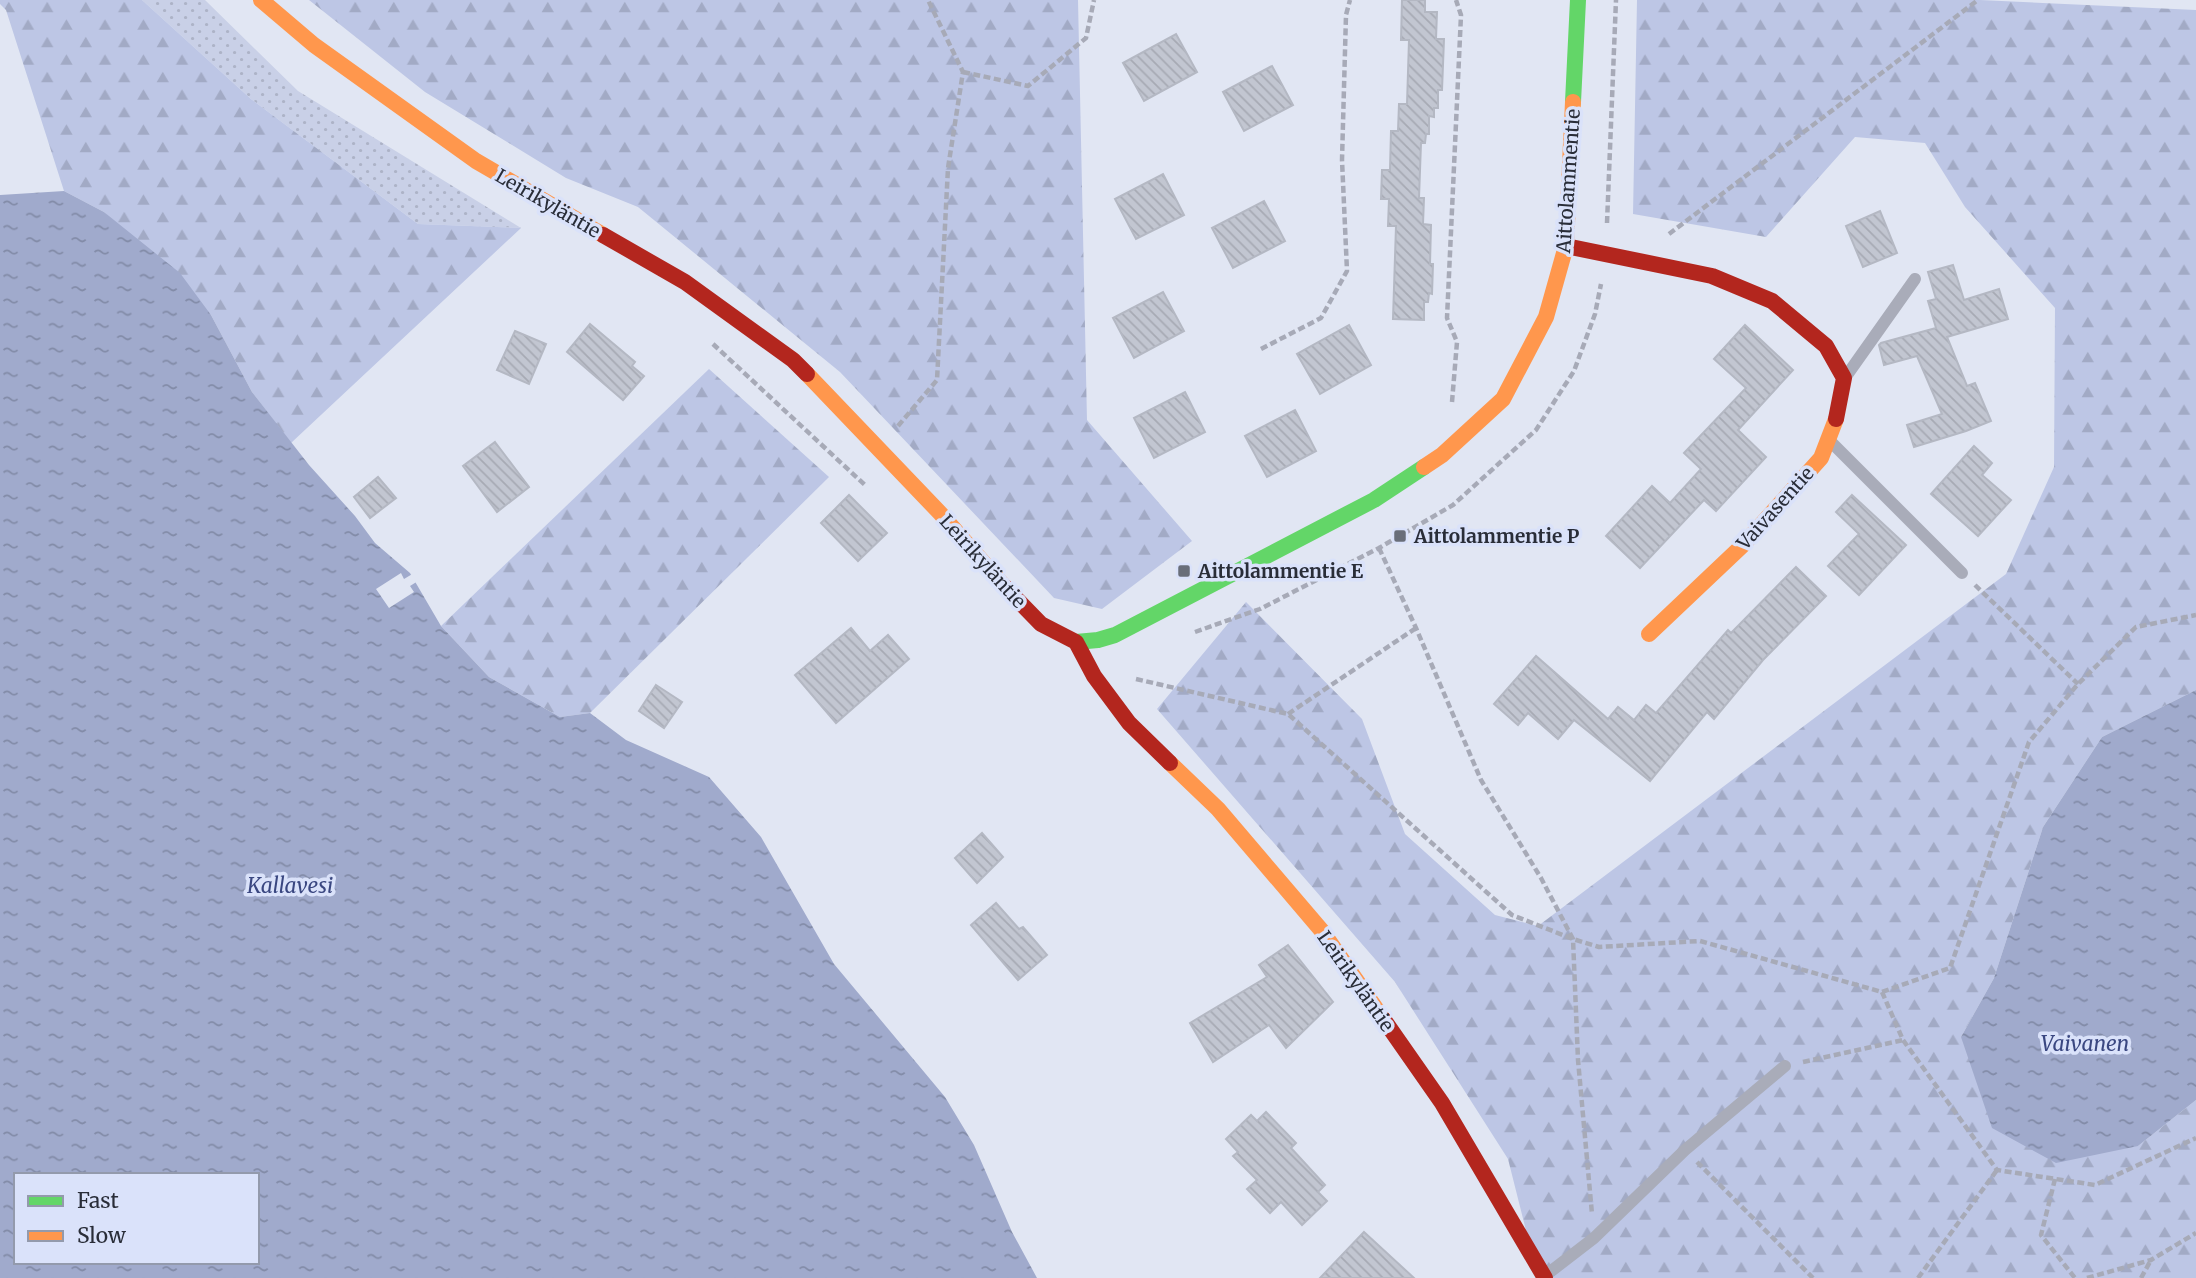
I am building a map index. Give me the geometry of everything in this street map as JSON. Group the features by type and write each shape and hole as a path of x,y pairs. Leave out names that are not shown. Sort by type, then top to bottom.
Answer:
{"street":[{"name":"Leirikyläntie","path":"261,0 314,45 476,162 685,282 793,360 940,513 1018,603 1041,624 1076,642 1094,676 1129,723 1218,809 1322,930 1442,1103 1545,1277"},
{"name":"Aittolammentie","path":"1076,642 1115,635 1374,500 1442,455 1503,400 1546,317 1566,246 1578,0"},
{"path":"1566,246 1712,276 1772,301 1826,346 1844,378"},
{"name":"Vaivasentie","path":"1649,634 1743,545 1821,458 1839,412 1844,378"}],"lane":[{"path":"1844,378 1915,279"},
{"path":"1828,439 1962,573"},
{"path":"1545,1277 1594,1238 1685,1150 1785,1066"}],"path":[{"path":"879,448 937,380 948,168 963,72 928,0"},
{"path":"963,72 1028,86 1086,37 1094,0"},
{"path":"1261,349 1321,318 1347,271 1342,160 1346,15 1350,0"},
{"path":"1456,0 1461,15 1447,318 1457,342 1451,419 1495,469"},
{"path":"1668,234 1978,0"},
{"path":"711,343 871,491"},
{"path":"1379,548 1481,780 1541,878 1573,939 1578,1060 1594,1238"},
{"path":"1962,573 2078,684"},
{"path":"1134,678 1288,714 1512,915 1599,947 1700,941 1882,992 1950,968 2029,742 2078,684 2136,627 2196,615"},
{"path":"1288,714 1416,628"},
{"path":"1882,992 1903,1040 1997,1170 2095,1185 2196,1138"},
{"path":"1785,1066 1903,1040"},
{"path":"1685,1150 1813,1278"},
{"path":"1918,1278 1997,1170"},
{"path":"2055,1179 2041,1236 2075,1278"},
{"path":"2087,1278 2151,1260 2195,1235"},
{"path":"2141,1278 2151,1260"},
{"path":"1922,1272 1925,1278"}],"shaded area":[{"path":"142,0 205,0 298,91 521,228 418,224 251,99"}],"green space":[{"path":"0,0 142,0 251,99 418,224 521,228 291,443 252,392 211,315 104,212 64,191 6,10"},
{"path":"309,0 1078,0 1087,420 1192,541 1102,609 1054,598 840,372 638,207 566,178 425,92"},
{"path":"1637,0 1980,0 2196,10 2196,690 2102,737 2043,827 1994,978 1961,1037 2138,1146 2196,1100 2196,1278 1538,1278 1508,1159 1395,982 1157,709 1246,602 1362,719 1405,834 1495,915 1538,926 2006,574 2054,467 2055,308 1965,207 1925,143 1855,137 1766,237 1633,214"},
{"path":"709,369 829,477 590,713 560,717 489,677 441,626"}],"water":[{"name":"Kallavesi","path":"64,191 104,212 180,273 211,315 252,392 375,543 410,573 441,626 489,677 560,717 590,713 626,740 709,777 761,837 834,964 945,1097 974,1145 1012,1232 1037,1278 0,1278 0,195"},
{"name":"Vaivanen","path":"2196,690 2196,1100 2138,1146 2056,1163 1992,1128 1961,1037 1994,978 2043,827 2102,737"}],"pier":[{"path":"401,573 404,579 414,573 418,581 410,586 414,592 389,608 376,589"}],"building":[{"path":"1402,0 1425,0 1425,12 1437,12 1436,39 1444,39 1442,90 1438,90 1438,108 1434,108 1434,117 1429,116 1429,134 1426,134 1425,143 1421,143 1419,198 1424,198 1423,224 1431,225 1430,264 1433,264 1432,294 1429,293 1428,302 1424,302 1424,320 1393,319 1396,226 1388,226 1389,199 1381,199 1382,170 1390,170 1391,131 1398,131 1399,104 1407,104 1409,40 1401,40"},
{"path":"1176,34 1197,72 1144,101 1123,63"},
{"path":"1272,66 1293,105 1244,131 1223,92"},
{"path":"1163,174 1184,215 1136,239 1115,199"},
{"path":"1264,201 1285,241 1233,268 1212,228"},
{"path":"1880,211 1897,253 1863,267 1846,226"},
{"path":"1953,265 1964,300 1999,289 2008,319 1947,337 1967,386 1975,383 1991,421 1914,447 1907,425 1942,414 1917,356 1884,365 1879,345 1936,328 1928,301 1936,299 1928,272"},
{"path":"1163,292 1184,331 1134,358 1113,318"},
{"path":"590,324 635,362 632,366 644,376 623,400 567,352"},
{"path":"1349,325 1371,365 1320,394 1297,354"},
{"path":"1745,325 1793,370 1738,430 1766,457 1716,511 1704,500 1640,568 1606,536 1652,486 1670,503 1701,469 1684,453 1746,388 1714,359"},
{"path":"515,331 546,344 529,384 497,370"},
{"path":"1185,392 1205,432 1154,458 1134,418"},
{"path":"1295,410 1316,451 1267,477 1245,436"},
{"path":"495,442 529,487 497,512 463,466"},
{"path":"1974,446 1992,463 1982,475 2011,500 1978,536 1931,494"},
{"path":"378,477 396,498 370,518 354,497"},
{"path":"849,495 887,533 858,561 821,523"},
{"path":"1852,495 1906,545 1859,595 1828,566 1859,534 1836,512"},
{"path":"1796,567 1826,596 1763,660 1714,719 1707,712 1650,781 1574,720 1558,739 1528,713 1518,725 1494,704 1536,656 1608,719 1618,707 1634,720 1646,705 1656,713 1728,630 1731,633"},
{"path":"851,628 870,651 888,635 909,659 836,723 795,675"},
{"path":"656,685 682,702 664,728 639,711"},
{"path":"982,833 1003,857 977,883 955,858"},
{"path":"996,903 1019,929 1023,927 1047,955 1018,980 971,925"},
{"path":"1288,945 1333,1002 1286,1048 1269,1025 1213,1062 1190,1023 1267,977 1259,965"},
{"path":"1266,1112 1296,1143 1291,1148 1325,1185 1318,1192 1327,1201 1302,1225 1281,1202 1270,1213 1247,1189 1257,1180 1233,1156 1238,1152 1226,1139 1251,1115 1257,1121"},
{"path":"1364,1232 1414,1278 1320,1278"}],"traffic: fast":[{"path":"1573,102 1578,0"},
{"path":"1076,642 1115,635 1374,500 1424,467"}],"traffic: slow":[{"path":"261,0 314,45 476,161 603,235"},
{"path":"1424,467 1442,455 1503,399 1546,317 1566,246 1573,102"},
{"path":"807,374 940,513 1003,585"},
{"path":"1649,634 1743,545 1821,458 1836,419"},
{"path":"1170,763 1218,809 1322,931 1384,1020"}],"traffic: jam":[{"path":"603,235 685,282 793,360 807,374"},
{"path":"1566,246 1712,276 1772,301 1826,346 1844,378 1836,419"},
{"path":"1003,585 1041,624 1076,642 1094,676 1129,723 1170,763"},
{"path":"1384,1020 1442,1103 1545,1278"}],"place":[{"name":"Aittolammentie P","path":"1400,536"},
{"name":"Aittolammentie E","path":"1184,571"}]}
